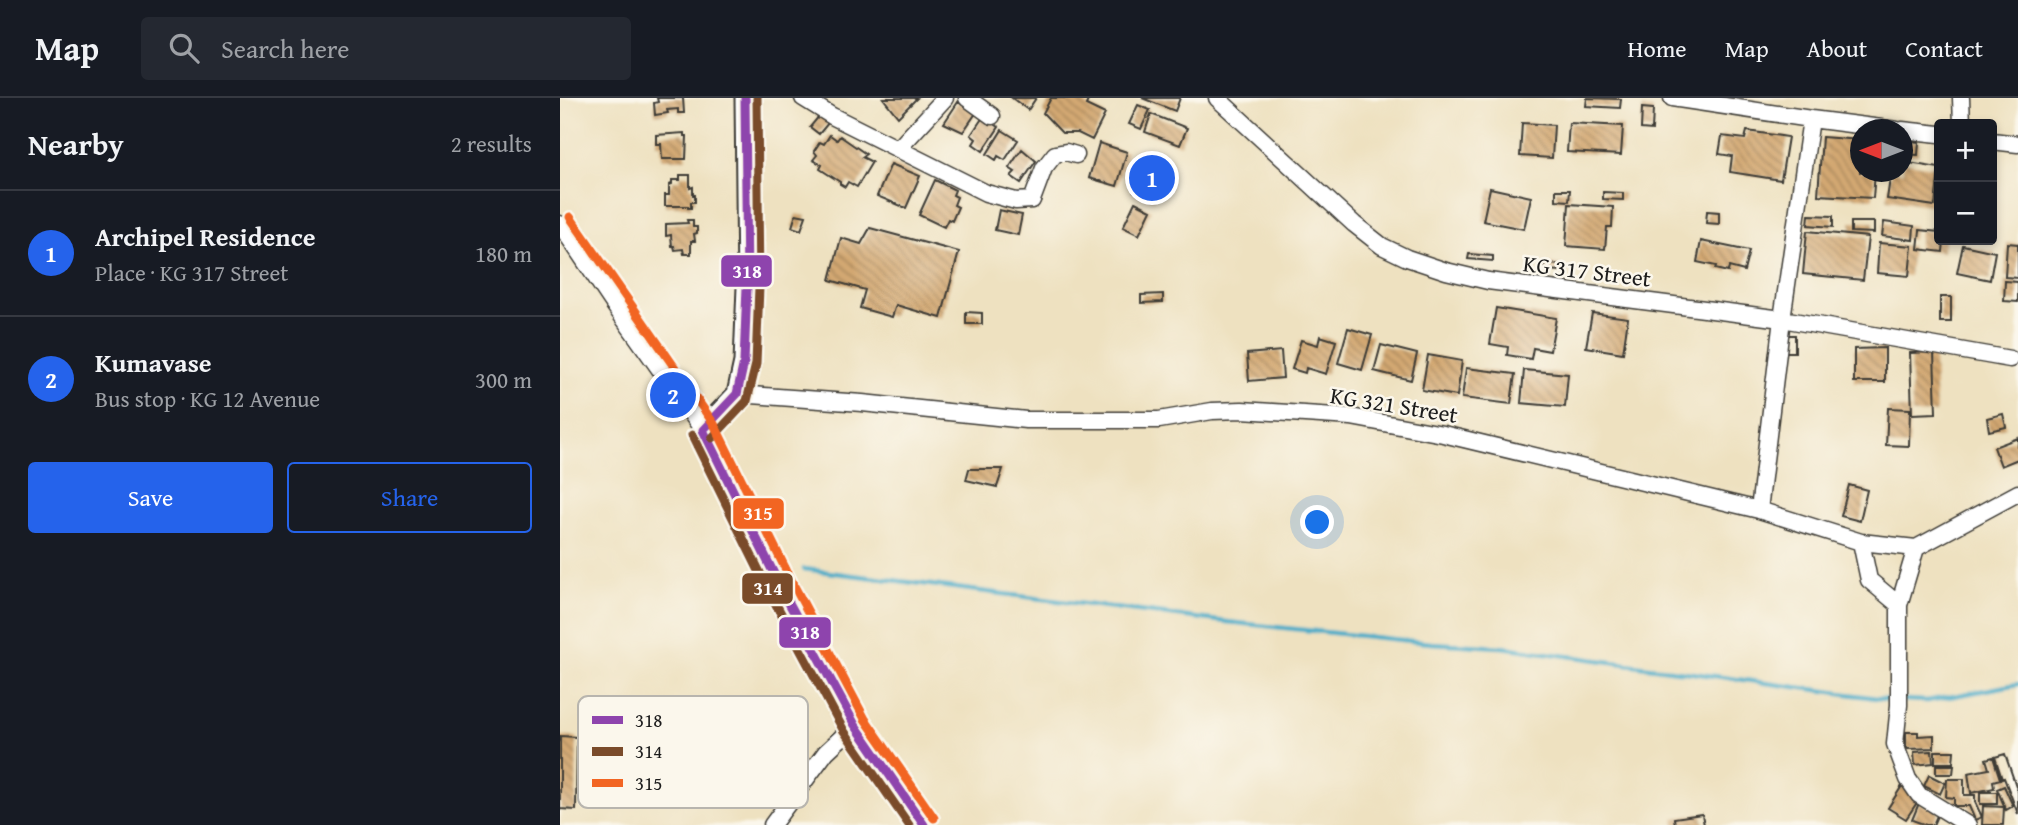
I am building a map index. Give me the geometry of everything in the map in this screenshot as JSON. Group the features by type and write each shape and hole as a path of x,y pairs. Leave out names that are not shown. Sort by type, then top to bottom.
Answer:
{"main road":[{"path":"745,98 744,362 737,394 704,430 782,590 855,725 924,825"}],"street":[{"path":"803,98 832,116 986,193 1016,201 1032,200 1044,168 1055,154 1066,152 1076,155"},
{"path":"898,149 945,98"},
{"path":"967,98 992,116"},
{"name":"KG 317 Street","path":"1217,98 1354,224 1382,246 1407,258 1488,281 1782,319 2010,359"},
{"path":"1672,98 1850,124"},
{"path":"1961,98 1962,119"},
{"path":"1759,510 1782,319 1811,119"},
{"path":"1913,131 1934,133"},
{"path":"1997,142 2018,144"},
{"path":"560,224 704,430"},
{"name":"KG 321 Street","path":"737,394 862,403 1026,420 1159,420 1212,411 1242,410 1351,417 1443,434 1759,510 1861,542 1916,548"},
{"path":"1968,825 1919,795 1908,779 1895,744 1899,705 1899,605 1916,548 2018,493"},
{"path":"1861,542 1869,580 1899,605"},
{"path":"808,776 826,752 855,725"},
{"path":"772,825 785,808"}],"building":[{"path":"657,98 683,98 684,113 678,113 678,109 655,115 654,103 658,102"},
{"path":"883,98 917,98 898,117"},
{"path":"1012,98 1036,98 1028,110"},
{"path":"1051,98 1089,98 1086,105 1105,114 1092,140 1078,133 1062,133 1043,113"},
{"path":"1142,98 1180,98 1175,111"},
{"path":"1587,98 1621,99 1620,108 1586,106"},
{"path":"958,102 976,113 963,132 944,123"},
{"path":"1138,105 1150,110 1141,129 1129,124"},
{"path":"1642,108 1653,109 1652,130 1641,129"},
{"path":"1151,114 1187,128 1180,145 1145,132"},
{"path":"820,115 829,122 819,134 810,127"},
{"path":"983,117 999,127 983,151 973,144 976,139 971,135"},
{"path":"1522,123 1554,125 1552,158 1520,156"},
{"path":"1569,123 1623,126 1621,155 1567,152"},
{"path":"1002,130 1018,140 1005,160 998,156 996,160 987,154"},
{"path":"1747,131 1788,137 1781,180 1730,172 1732,156 1719,154 1722,136 1745,139"},
{"path":"684,133 684,136 687,136 686,159 662,159 661,144 656,144 656,135"},
{"path":"830,135 837,140 840,136 866,154 862,157 872,162 857,187 848,182 845,187 840,184 820,169 822,165 813,160 817,155 814,151 820,142 824,144"},
{"path":"1822,137 1850,139 1850,182 1874,182 1873,198 1818,195"},
{"path":"1913,141 1919,142 1918,155 1913,155"},
{"path":"1099,143 1127,152 1117,186 1089,178"},
{"path":"1022,149 1036,161 1021,183 1011,176 1015,172 1009,168"},
{"path":"1150,156 1170,165 1154,200 1134,191"},
{"path":"891,164 920,176 906,208 877,196"},
{"path":"1913,164 1934,167 1934,206 1887,199 1890,182 1913,182"},
{"path":"680,175 690,175 690,188 693,187 695,195 691,208 665,206 669,185 672,180 680,180"},
{"path":"935,180 955,190 953,195 957,197 954,205 958,207 952,221 948,219 944,227 919,215"},
{"path":"1490,188 1531,197 1524,229 1483,221"},
{"path":"1556,190 1570,190 1569,201 1556,200"},
{"path":"1603,192 1623,193 1623,200 1603,199"},
{"path":"1135,202 1151,210 1139,235 1123,227"},
{"path":"1569,204 1613,207 1612,227 1607,227 1605,249 1566,246"},
{"path":"999,210 1022,215 1018,235 995,230"},
{"path":"1707,211 1719,212 1719,224 1706,223"},
{"path":"796,214 806,216 801,230 792,227"},
{"path":"1809,215 1833,216 1833,227 1808,225"},
{"path":"687,220 693,220 693,227 697,227 695,241 691,241 691,254 684,254 683,249 675,250 671,235 666,236 666,224 688,223"},
{"path":"1851,222 1874,222 1874,233 1851,232"},
{"path":"1884,222 1914,226 1913,240 1882,236"},
{"path":"870,228 959,252 941,318 896,305 892,317 860,308 865,290 830,280 841,238 861,244"},
{"path":"1920,230 1934,231 1934,245 1944,245 1943,252 1918,249"},
{"path":"1807,231 1868,237 1863,280 1803,274"},
{"path":"1701,241 1749,251 1744,271 1729,267 1728,272 1697,262"},
{"path":"1879,243 1912,246 1909,276 1877,273"},
{"path":"2007,243 2018,244 2018,278 2005,277"},
{"path":"1963,245 1995,252 1990,280 1957,273"},
{"path":"1469,254 1493,256 1493,261 1468,259"},
{"path":"1545,264 1563,265 1563,271 1544,270"},
{"path":"2005,281 2018,282 2018,302 2004,301"},
{"path":"1163,294 1163,302 1141,303 1141,295"},
{"path":"1940,297 1951,297 1951,322 1940,322"},
{"path":"1496,308 1556,318 1550,351 1533,348 1531,359 1507,355 1508,347 1490,344"},
{"path":"966,312 982,313 982,324 966,324"},
{"path":"1592,313 1628,318 1623,353 1586,347"},
{"path":"1348,328 1372,335 1362,370 1338,363"},
{"path":"1780,335 1795,335 1795,352 1780,352"},
{"path":"1320,336 1336,341 1326,374 1306,368 1305,373 1292,369 1301,340 1318,345"},
{"path":"1381,345 1417,354 1411,380 1374,371"},
{"path":"1885,348 1885,382 1854,382 1854,349"},
{"path":"1281,351 1283,378 1249,381 1247,354"},
{"path":"1934,352 1936,413 1912,414 1910,353"},
{"path":"1428,355 1462,361 1457,396 1422,390"},
{"path":"1466,368 1515,374 1511,404 1462,398"},
{"path":"1524,370 1568,374 1565,407 1521,403"},
{"path":"1888,408 1910,409 1909,446 1886,445"},
{"path":"2003,414 2006,427 1989,431 1987,418"},
{"path":"2018,438 2018,459 2001,466 1994,447"},
{"path":"969,469 1003,469 997,487 966,480"},
{"path":"1849,485 1867,490 1860,521 1841,516"},
{"path":"1906,732 1918,732 1918,736 1934,735 1934,748 1908,749"},
{"path":"560,736 577,737 576,810 560,809"},
{"path":"1932,751 1933,763 1915,765 1914,752"},
{"path":"1935,751 1954,751 1953,763 1935,763"},
{"path":"2005,754 2018,792 2018,814 1995,757"},
{"path":"1993,757 2000,779 1993,781 1994,788 1971,793 1968,773 1989,769 1986,759"},
{"path":"1936,765 1954,765 1953,774 1936,774"},
{"path":"1929,775 1945,783 1940,794 1924,786"},
{"path":"1947,779 1964,779 1964,795 1975,795 1975,802 1982,817 1975,820 1969,806 1954,806 1954,798 1946,797"},
{"path":"1902,786 1920,798 1906,819 1888,808"},
{"path":"2004,786 2013,806 2006,810 1997,789"},
{"path":"1980,792 1997,792 1997,804 1980,804"},
{"path":"1919,803 1939,811 1933,825 1912,820"},
{"path":"1983,806 2004,807 2003,825 1982,825"},
{"path":"1702,814 1704,825 1675,825 1674,818"}],"waterway":[{"path":"804,569 1227,622 1431,643 1502,647 1884,699 1927,701 2018,684"}],"transit line":[{"name":"318","path":"703,430 737,394 744,362 747,287 745,98"},
{"name":"314","path":"712,438 747,401 756,364 759,287 757,98"},
{"name":"315","path":"570,217 714,424 793,584 865,719 934,818"},
{"name":"318","path":"703,430 782,590 855,725 924,825"},
{"name":"314","path":"692,435 771,595 844,731 909,825"}],"place":[{"name":"Archipel Residence","path":"1152,178"},
{"name":"Kumavase","path":"673,395"}]}
